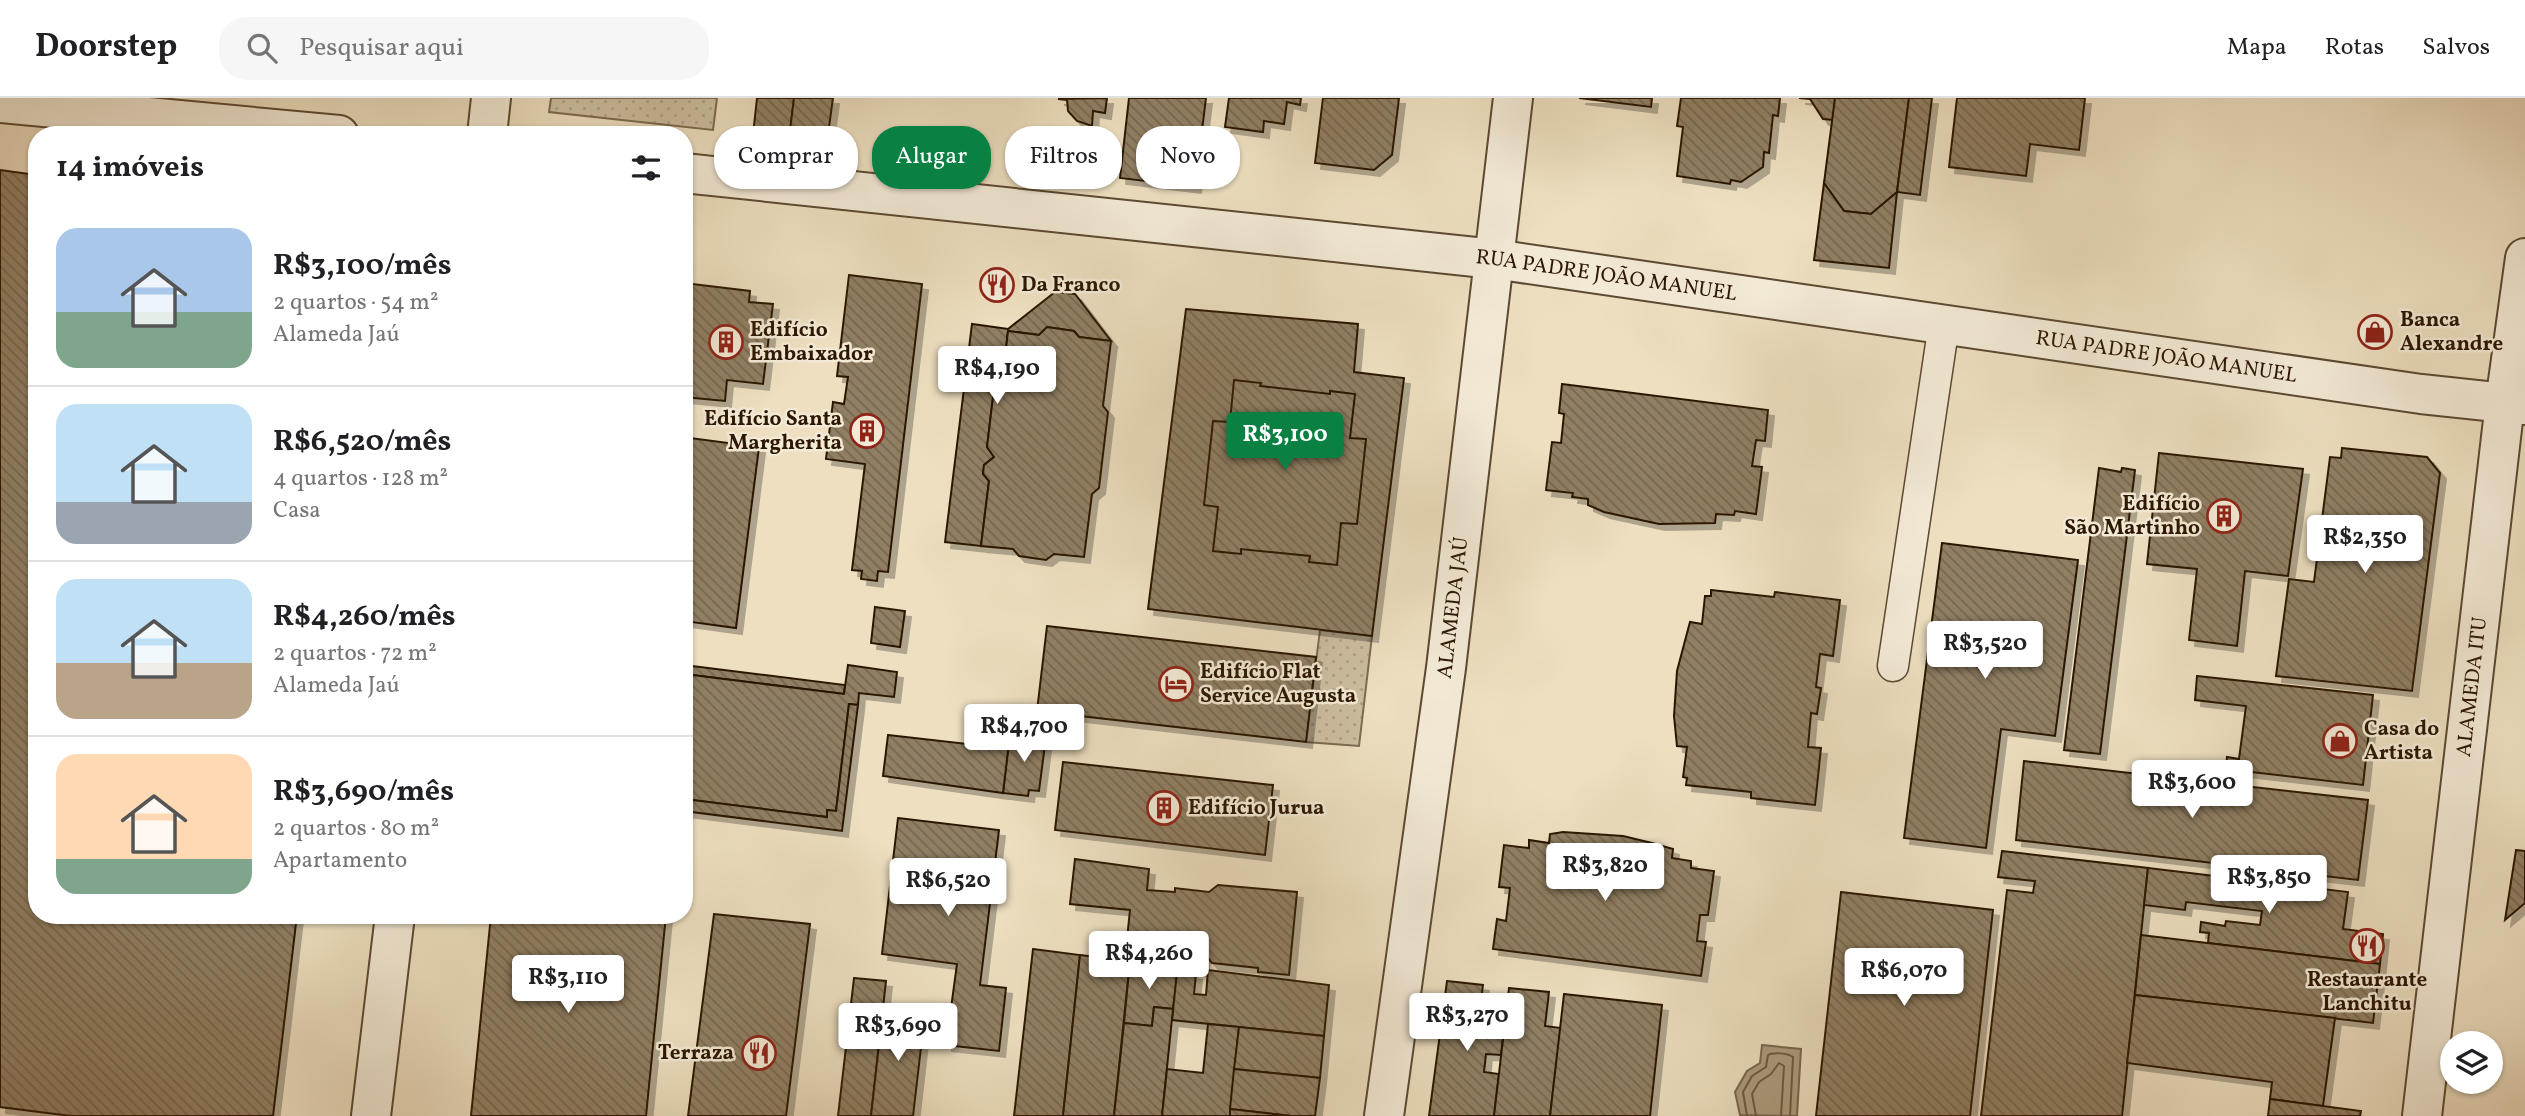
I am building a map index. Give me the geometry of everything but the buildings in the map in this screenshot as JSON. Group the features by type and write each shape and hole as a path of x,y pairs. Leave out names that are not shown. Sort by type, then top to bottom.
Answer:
{"street":[{"path":"488,126 491,98"},
{"name":"ALAMEDA JAÚ","path":"1384,1116 1447,654 1513,98"},
{"path":"0,103 244,126"},
{"name":"RUA PADRE JOÃO MANUEL","path":"693,174 1494,258 2421,394 2515,404"},
{"name":"ALAMEDA ITU","path":"2422,1116 2515,404 2525,258"},
{"path":"371,1116 394,924"}],"lane":[{"path":"1893,666 1944,324"}],"shaded area":[{"path":"551,98 717,98 713,130 549,112"},
{"path":"1320,630 1372,636 1359,746 1306,742"}],"water":[{"path":"1762,1045 1801,1049 1797,1116 1740,1115 1735,1092 1747,1071 1760,1063"}],"place":[{"name":"Da Franco","path":"997,285"},
{"name":"Banca Alexandre","path":"2375,332"},
{"name":"Edifício Embaixador","path":"726,342"},
{"name":"Edifício Santa Margherita","path":"867,431"},
{"name":"Edifício São Martinho","path":"2224,516"},
{"name":"Edifício Flat Service Augusta","path":"1176,684"},
{"name":"Casa do Artista","path":"2340,741"},
{"name":"Edifício Jurua","path":"1164,808"},
{"name":"Restaurante Lanchitu","path":"2367,946"},
{"name":"Terraza","path":"759,1053"}]}
